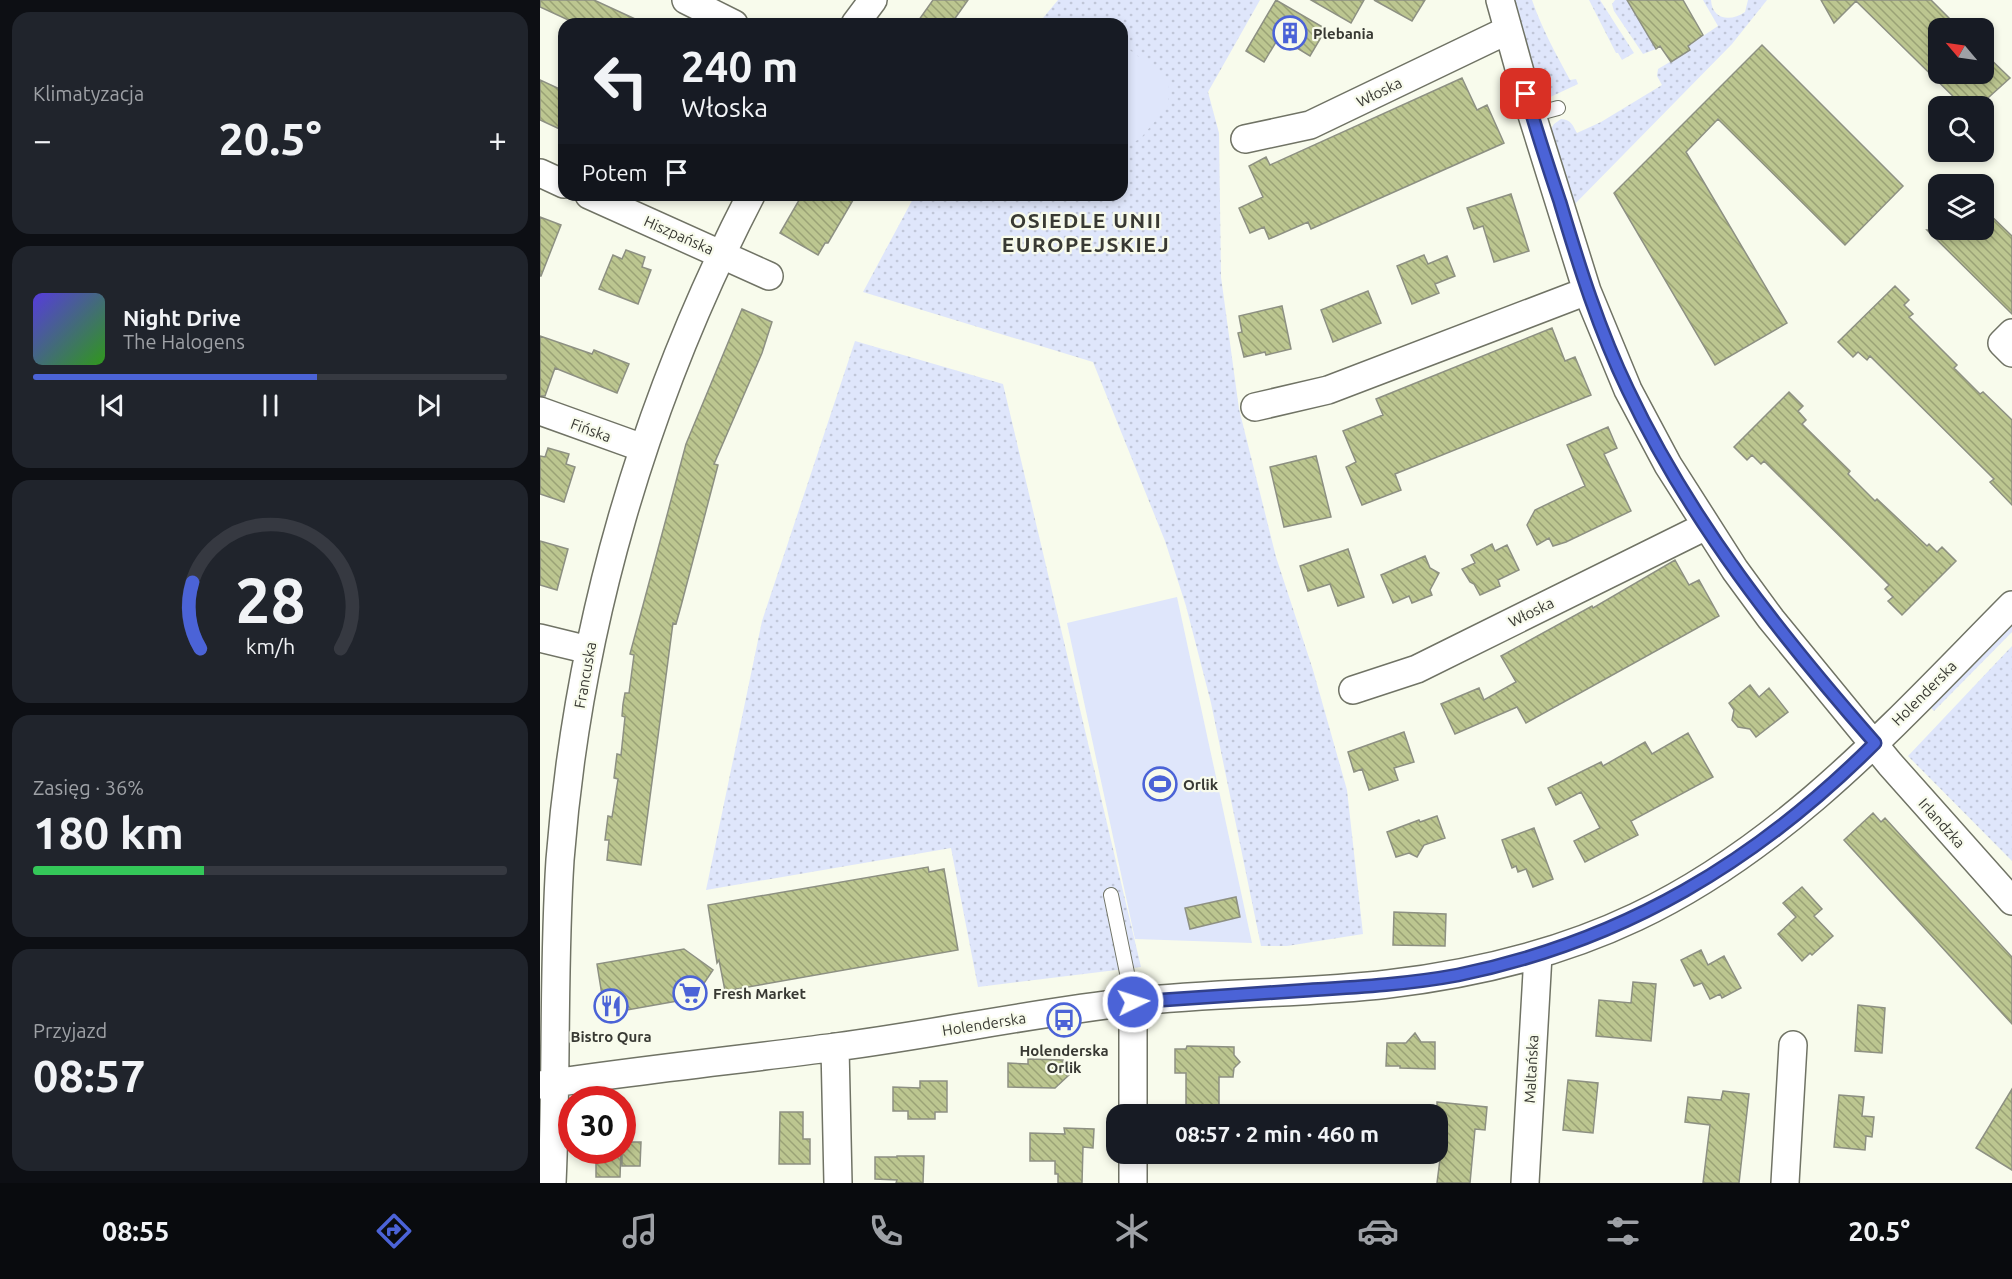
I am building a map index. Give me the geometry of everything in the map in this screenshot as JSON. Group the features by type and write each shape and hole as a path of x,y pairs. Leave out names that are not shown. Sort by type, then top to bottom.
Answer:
{"street":[{"path":"686,0 722,18"},
{"path":"860,18 873,0"},
{"path":"1500,0 1532,115 1587,291 1628,390 1668,465 1735,570 1772,619 1875,743"},
{"name":"Włoska","path":"1245,140 1310,125 1508,30"},
{"path":"540,173 558,181"},
{"name":"Hiszpańska","path":"602,201 769,276"},
{"name":"Francuska","path":"552,1183 547,1084 556,950 550,858 571,760 589,650 611,554 643,448 678,353 721,254 749,201"},
{"path":"1255,406 1328,390 1587,291"},
{"path":"2012,333 2002,343 2012,353"},
{"name":"Fińska","path":"540,411 643,448"},
{"name":"Włoska","path":"1353,690 1417,669 1706,526"},
{"name":"Holenderska","path":"547,1084 614,1073 836,1047 1052,1012 1133,1002 1386,984 1457,975 1538,955 1636,917 1691,888 1739,858 1785,824 1852,766 2012,605"},
{"path":"540,638 589,650"},
{"name":"Irlandzka","path":"1875,743 1890,764 2012,901"},
{"name":"Maltańska","path":"1525,1183 1538,955"},
{"path":"1133,1002 1133,1104"},
{"path":"1785,1183 1793,1045"},
{"path":"836,1047 838,1183"},
{"path":"1133,1164 1133,1183"}],"lane":[{"path":"1532,115 1558,108"},
{"path":"1111,895 1133,1002"}],"shaded area":[{"path":"1058,0 1260,0 1208,92 1219,133 1221,277 1239,409 1276,557 1313,670 1347,790 1363,934 1287,946 1261,946 1211,703 1186,606 1165,541 1093,362 863,292 912,201 1128,201 1128,18 1043,18"},
{"path":"1511,0 1532,0 1570,80 1576,79 1578,84 1544,100 1539,95"},
{"path":"1589,0 1600,0 1634,53 1622,60 1616,53"},
{"path":"1615,0 1627,0 1656,49 1643,54 1614,11 1612,4"},
{"path":"1703,0 1711,0 1715,12 1728,18 1745,12 1748,0 1767,0 1732,44 1570,209 1549,132 1554,124 1561,119 1567,120 1577,133 1601,122 1662,85 1657,76 1658,69 1690,50 1688,46 1718,26"},
{"path":"1128,49 1169,80 1168,106 1140,139 1128,145"},
{"path":"855,341 1003,384 1141,967 978,987 951,848 706,890 762,621"},
{"name":"Orlik","path":"1177,597 1252,943 1135,939 1067,623"},
{"path":"2012,622 2012,632 1934,711 1929,706"},
{"path":"2012,646 2012,861 1908,756"}],"building":[{"path":"540,0 594,0 633,18 564,18 540,7"},
{"path":"933,0 968,0 955,18 920,18"},
{"name":"Plebania","path":"1276,0 1326,29 1310,56 1279,37 1264,62 1246,51"},
{"path":"1311,0 1364,0 1351,23"},
{"path":"1374,0 1425,0 1412,21"},
{"path":"1627,0 1683,0 1703,35 1688,46 1690,50 1671,62 1660,46 1656,49"},
{"path":"1821,0 1931,0 1949,18 1928,18 1928,72 1856,1 1834,23"},
{"path":"1762,45 1903,186 1845,245 1718,119 1686,152 1787,323 1715,365 1614,193"},
{"path":"1994,63 2010,78 1990,96 1953,96 1941,84 1994,84"},
{"path":"1462,78 1477,110 1487,105 1504,143 1311,229 1308,222 1269,239 1264,227 1250,233 1239,208 1263,197 1249,166 1266,157 1270,165"},
{"path":"540,80 558,88 558,128 540,120"},
{"path":"1511,194 1529,251 1494,262 1483,226 1474,229 1467,208"},
{"path":"799,201 852,201 828,243 825,243 818,255 780,233"},
{"path":"540,217 561,225 541,276 540,276"},
{"path":"1994,219 2012,236 2012,314 1937,240 1994,240"},
{"path":"626,250 645,257 642,267 651,270 638,304 599,289 613,255 622,259"},
{"path":"1424,255 1428,264 1447,256 1455,276 1435,284 1439,293 1412,304 1397,266"},
{"path":"1895,286 1909,300 1904,305 1913,314 1909,317 1957,365 1954,368 1980,394 1983,392 2012,420 2012,505 1990,482 1994,479 1870,356 1867,360 1858,352 1853,357 1838,342"},
{"path":"1368,291 1381,323 1333,342 1321,310"},
{"path":"1282,306 1291,349 1244,357 1238,333 1242,332 1239,316"},
{"path":"742,309 772,322 762,353 714,464 718,465 676,624 673,623 641,865 607,860 609,840 605,840 608,816 612,817 618,779 614,778 617,754 621,755 625,717 622,716 623,704 625,693 629,693 634,655 630,654 686,444"},
{"path":"1552,328 1565,361 1575,357 1591,395 1395,474 1401,490 1362,505 1346,467 1356,462 1343,431 1383,415 1376,399"},
{"path":"540,336 592,354 594,350 629,364 617,393 555,368 545,396 540,396"},
{"path":"1789,392 1803,406 1798,411 1806,420 1802,424 1850,471 1848,474 1927,546 1929,544 1937,552 1942,547 1956,561 1902,615 1888,601 1893,597 1885,589 1889,585 1764,461 1761,464 1752,455 1747,460 1734,447"},
{"path":"1608,427 1617,448 1604,454 1631,511 1566,542 1553,546 1549,538 1537,545 1527,525 1535,510 1585,486 1567,445"},
{"path":"548,448 569,454 566,464 575,467 564,502 540,494 540,456 545,457"},
{"path":"1316,456 1331,517 1284,527 1270,467"},
{"path":"540,541 568,549 557,590 540,585"},
{"path":"1492,544 1495,551 1507,545 1519,570 1498,580 1500,586 1480,595 1462,569 1475,563 1471,555"},
{"path":"1348,549 1364,597 1338,606 1330,584 1308,591 1300,566"},
{"path":"1425,556 1430,568 1439,573 1430,590 1432,595 1412,603 1409,596 1393,603 1381,575"},
{"path":"1675,560 1689,585 1699,580 1719,616 1526,723 1517,707 1455,734 1441,704 1479,688 1484,700 1516,682 1501,656 1592,606 1593,608"},
{"path":"1750,685 1759,697 1769,688 1788,712 1756,737 1750,729 1738,727 1732,720 1734,710 1729,703"},
{"path":"1404,732 1414,762 1394,768 1398,780 1369,790 1362,769 1354,772 1348,752"},
{"path":"1688,733 1713,777 1631,821 1638,835 1585,862 1574,841 1600,828 1581,792 1556,805 1548,788 1601,762 1603,766 1645,742 1652,754"},
{"path":"1873,813 1881,822 1885,818 2012,957 2012,1024 1844,840"},
{"path":"1437,816 1445,838 1424,845 1417,857 1409,853 1396,857 1387,832"},
{"path":"1534,828 1553,879 1533,887 1526,869 1518,872 1516,866 1512,868 1502,840"},
{"path":"928,867 929,872 944,869 958,950 725,991 719,960 717,963 708,905"},
{"path":"1802,887 1822,909 1814,916 1833,936 1802,961 1778,934 1796,917 1783,903"},
{"path":"1236,897 1240,917 1190,929 1185,908"},
{"path":"1394,912 1446,914 1445,946 1393,945"},
{"path":"684,949 713,970 694,998 605,1014 597,964"},
{"path":"1701,950 1708,965 1724,956 1741,988 1722,998 1720,994 1710,999 1702,983 1694,986 1681,960"},
{"path":"1633,982 1656,984 1651,1041 1596,1036 1599,1000 1631,1003"},
{"path":"1858,1005 1885,1008 1882,1053 1855,1051"},
{"path":"1415,1033 1421,1042 1435,1042 1435,1069 1386,1066 1387,1043 1406,1043"},
{"path":"1187,1046 1234,1047 1234,1055 1240,1062 1234,1068 1233,1077 1219,1077 1219,1104 1186,1104 1186,1073 1175,1073 1175,1049 1186,1049"},
{"path":"1028,1059 1063,1060 1063,1069 1069,1075 1055,1088 1008,1087 1008,1063 1028,1064"},
{"path":"1568,1080 1598,1083 1593,1133 1563,1130"},
{"path":"920,1081 947,1081 947,1112 935,1112 935,1119 908,1119 908,1111 893,1111 893,1087 920,1088"},
{"path":"2012,1089 2012,1170 1976,1148"},
{"path":"1723,1091 1749,1094 1739,1183 1703,1183 1710,1125 1685,1122 1688,1097 1721,1100"},
{"path":"1839,1095 1864,1097 1862,1116 1874,1117 1872,1137 1866,1136 1865,1150 1834,1147"},
{"path":"1437,1102 1487,1107 1485,1130 1475,1129 1470,1183 1437,1183 1439,1164 1448,1164 1448,1104 1437,1104"},
{"path":"780,1112 803,1112 803,1139 810,1139 810,1164 779,1164"},
{"path":"1064,1128 1094,1129 1093,1148 1083,1147 1082,1183 1058,1183 1055,1161 1030,1161 1030,1133 1065,1134"},
{"path":"636,1142 641,1142 640,1166 622,1166 622,1164 636,1164"},
{"path":"924,1156 923,1183 896,1183 897,1180 875,1179 875,1157"},
{"path":"596,1164 620,1164 620,1177 596,1177"}],"place":[{"name":"Plebania","path":"1290,33"},
{"name":"Orlik","path":"1160,784"},
{"name":"Fresh Market","path":"690,993"},
{"name":"Bistro Qura","path":"611,1006"},
{"name":"Holenderska Orlik","path":"1064,1020"}],"district":[{"name":"OSIEDLE UNII EUROPEJSKIEJ","path":"1086,232"}],"route":[{"path":"1133,1002 1342,988 1457,975 1538,955 1575,943 1636,917 1691,888 1739,858 1785,824 1875,743 1826,686 1735,570 1677,480 1650,432 1628,390 1587,291 1526,94"}]}
